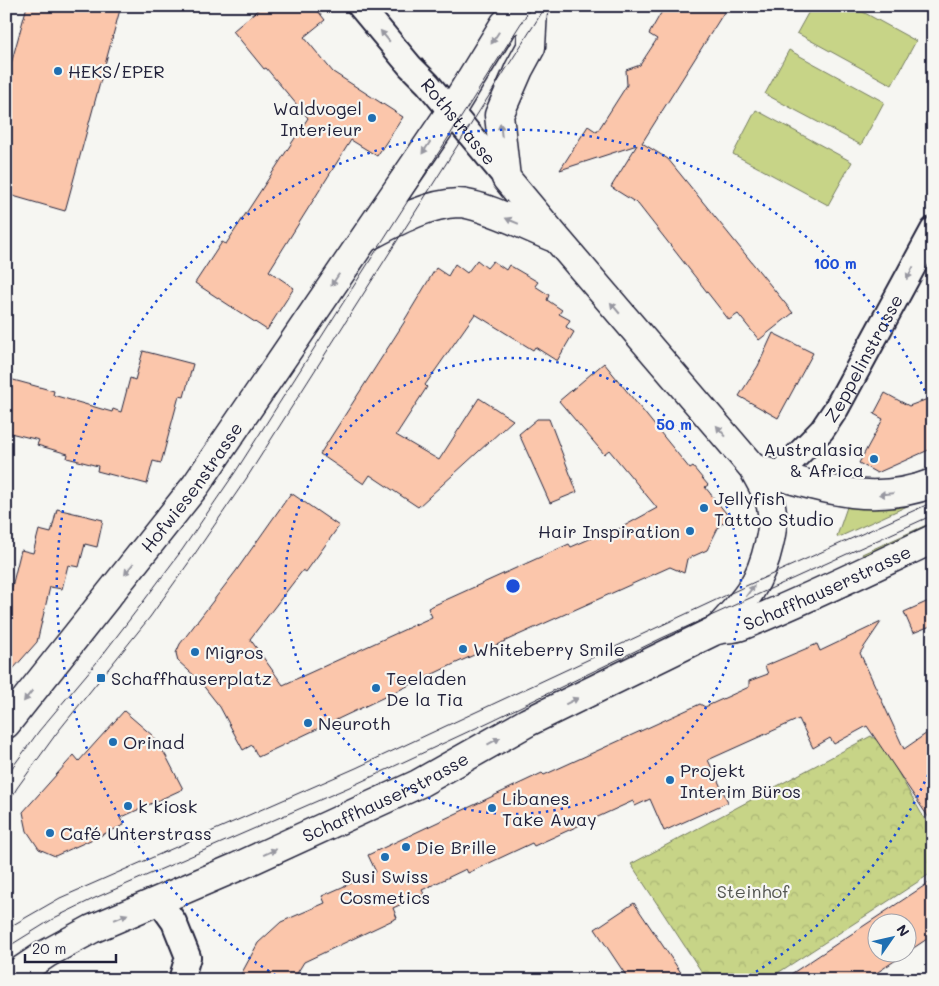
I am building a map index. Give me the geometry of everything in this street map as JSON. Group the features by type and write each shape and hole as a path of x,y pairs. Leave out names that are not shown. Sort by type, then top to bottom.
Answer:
{"street":[{"name":"Rothstrasse","path":"360,6 451,111 557,240 765,472 771,506 772,527"},
{"name":"Hofwiesenstrasse","path":"6,724 196,485 451,111 505,23 534,8"},
{"name":"Hofwiesenstrasse","path":"506,178 499,115 531,47 534,8"},
{"name":"Rothstrasse","path":"438,206 460,203 485,209 557,240"},
{"name":"Hofwiesenstrasse","path":"362,240 400,220 438,206"},
{"name":"Zeppelinstrasse","path":"765,472 822,430 836,409 933,230"},
{"path":"765,472 835,491 871,496 896,494 933,483"},
{"name":"Schaffhauserstrasse","path":"7,980 46,954 92,929 159,901 418,784 528,722 719,628 740,605 757,582 766,559 772,527"},
{"name":"Schaffhauserstrasse","path":"719,628 738,628 836,585 933,539"},
{"path":"159,901 174,922 188,957 181,980"}],"green space":[{"path":"812,6 852,6 916,41 892,85 797,33"},
{"path":"789,50 884,102 861,145 765,94"},
{"path":"756,110 852,162 828,205 733,154"},
{"path":"925,498 839,537 837,536 847,507 864,508"},
{"path":"933,522 933,530 868,565 862,554"},
{"name":"Steinhof","path":"871,736 882,744 933,834 933,872 767,980 707,980 631,864"}],"building":[{"path":"27,6 121,6 65,211 6,194 6,82"},
{"path":"262,6 314,6 325,20 304,37 333,72 403,117 377,156 351,140 269,271 294,288 267,330 195,283 222,242 226,244 308,118 233,31"},
{"path":"665,6 728,6 642,143 668,159 793,313 759,340 738,314 729,320 638,204 611,187 637,145 560,170 588,126 597,132 627,85 626,70 640,65 657,39 649,34"},
{"path":"477,260 487,268 493,261 506,270 509,265 538,282 535,286 549,295 547,300 562,310 559,314 570,320 566,327 574,332 557,361 535,347 533,350 475,314 425,385 427,387 396,435 439,460 479,398 513,420 418,507 370,475 364,484 320,454 405,321 436,268 448,276 455,264 467,273"},
{"path":"773,333 813,353 778,418 739,396 758,366"},
{"path":"143,351 193,364 184,397 179,396 161,463 153,461 147,484 97,471 98,466 67,458 68,454 37,445 39,440 6,432 6,378 54,391 53,395 112,412 113,409 121,412 130,378 135,380"},
{"path":"604,363 690,469 693,467 708,485 705,487 730,518 719,526 707,550 687,559 684,573 670,567 454,664 258,757 252,745 243,750 220,707 198,679 178,661 176,653 180,644 236,571 291,493 339,526 306,572 303,570 250,639 283,685 432,617 428,608 569,544 571,547 601,534 604,535 615,531 657,508 609,450 604,454 559,401"},
{"path":"885,393 909,406 933,397 933,448 877,473 859,463 883,419 874,414"},
{"path":"537,419 549,419 577,492 550,503 519,434"},
{"path":"57,509 103,520 97,547 85,544 79,567 68,565 62,589 50,587 37,642 6,677 6,611 21,550 33,553 39,530 51,533"},
{"path":"933,599 933,625 913,633 904,612"},
{"path":"881,622 860,653 904,749 933,729 933,824 867,726 834,744 830,738 813,748 799,719 708,760 728,802 664,831 650,799 635,806 633,801 534,846 532,843 468,873 466,869 422,890 424,894 393,908 397,918 304,962 293,980 238,980 258,943 281,922 325,903 322,896 376,872 368,855 542,773 544,775 700,704 705,707 749,687 749,681 768,674 765,666 817,644 820,651"},
{"path":"124,711 153,736 183,789 120,818 124,825 55,856 39,849 27,831 23,812 74,755 79,761"},
{"path":"933,880 933,935 916,946 916,914 882,914"},
{"path":"634,903 686,980 629,980 595,929"},
{"path":"866,924 866,964 890,964 866,980 782,980"}],"tram line":[{"path":"6,776 39,731 97,662 140,606 182,550 236,471 532,6"},
{"path":"6,807 17,788 56,734 150,617 246,479 546,6"},
{"path":"6,929 60,898 356,768 748,585 933,502"},
{"path":"6,948 56,917 95,898 354,785 662,638 933,515"}],"place":[{"name":"HEKS/EPER","path":"58,71"},
{"name":"Waldvogel Interieur","path":"372,118"},
{"name":"Australasia & Africa","path":"874,459"},
{"name":"Jellyfish Tattoo Studio","path":"704,508"},
{"name":"Hair Inspiration","path":"690,531"},
{"name":"Whiteberry Smile","path":"463,649"},
{"name":"Migros","path":"195,652"},
{"name":"Schaffhauserplatz","path":"101,678"},
{"name":"Teeladen De la Tia","path":"376,688"},
{"name":"Neuroth","path":"308,723"},
{"name":"Orinad","path":"113,742"},
{"name":"Projekt Interim Büros","path":"670,780"},
{"name":"k kiosk","path":"128,806"},
{"name":"Libanes Take Away","path":"492,808"},
{"name":"Café Unterstrass","path":"50,833"},
{"name":"Die Brille","path":"406,847"},
{"name":"Susi Swiss Cosmetics","path":"385,857"}]}
